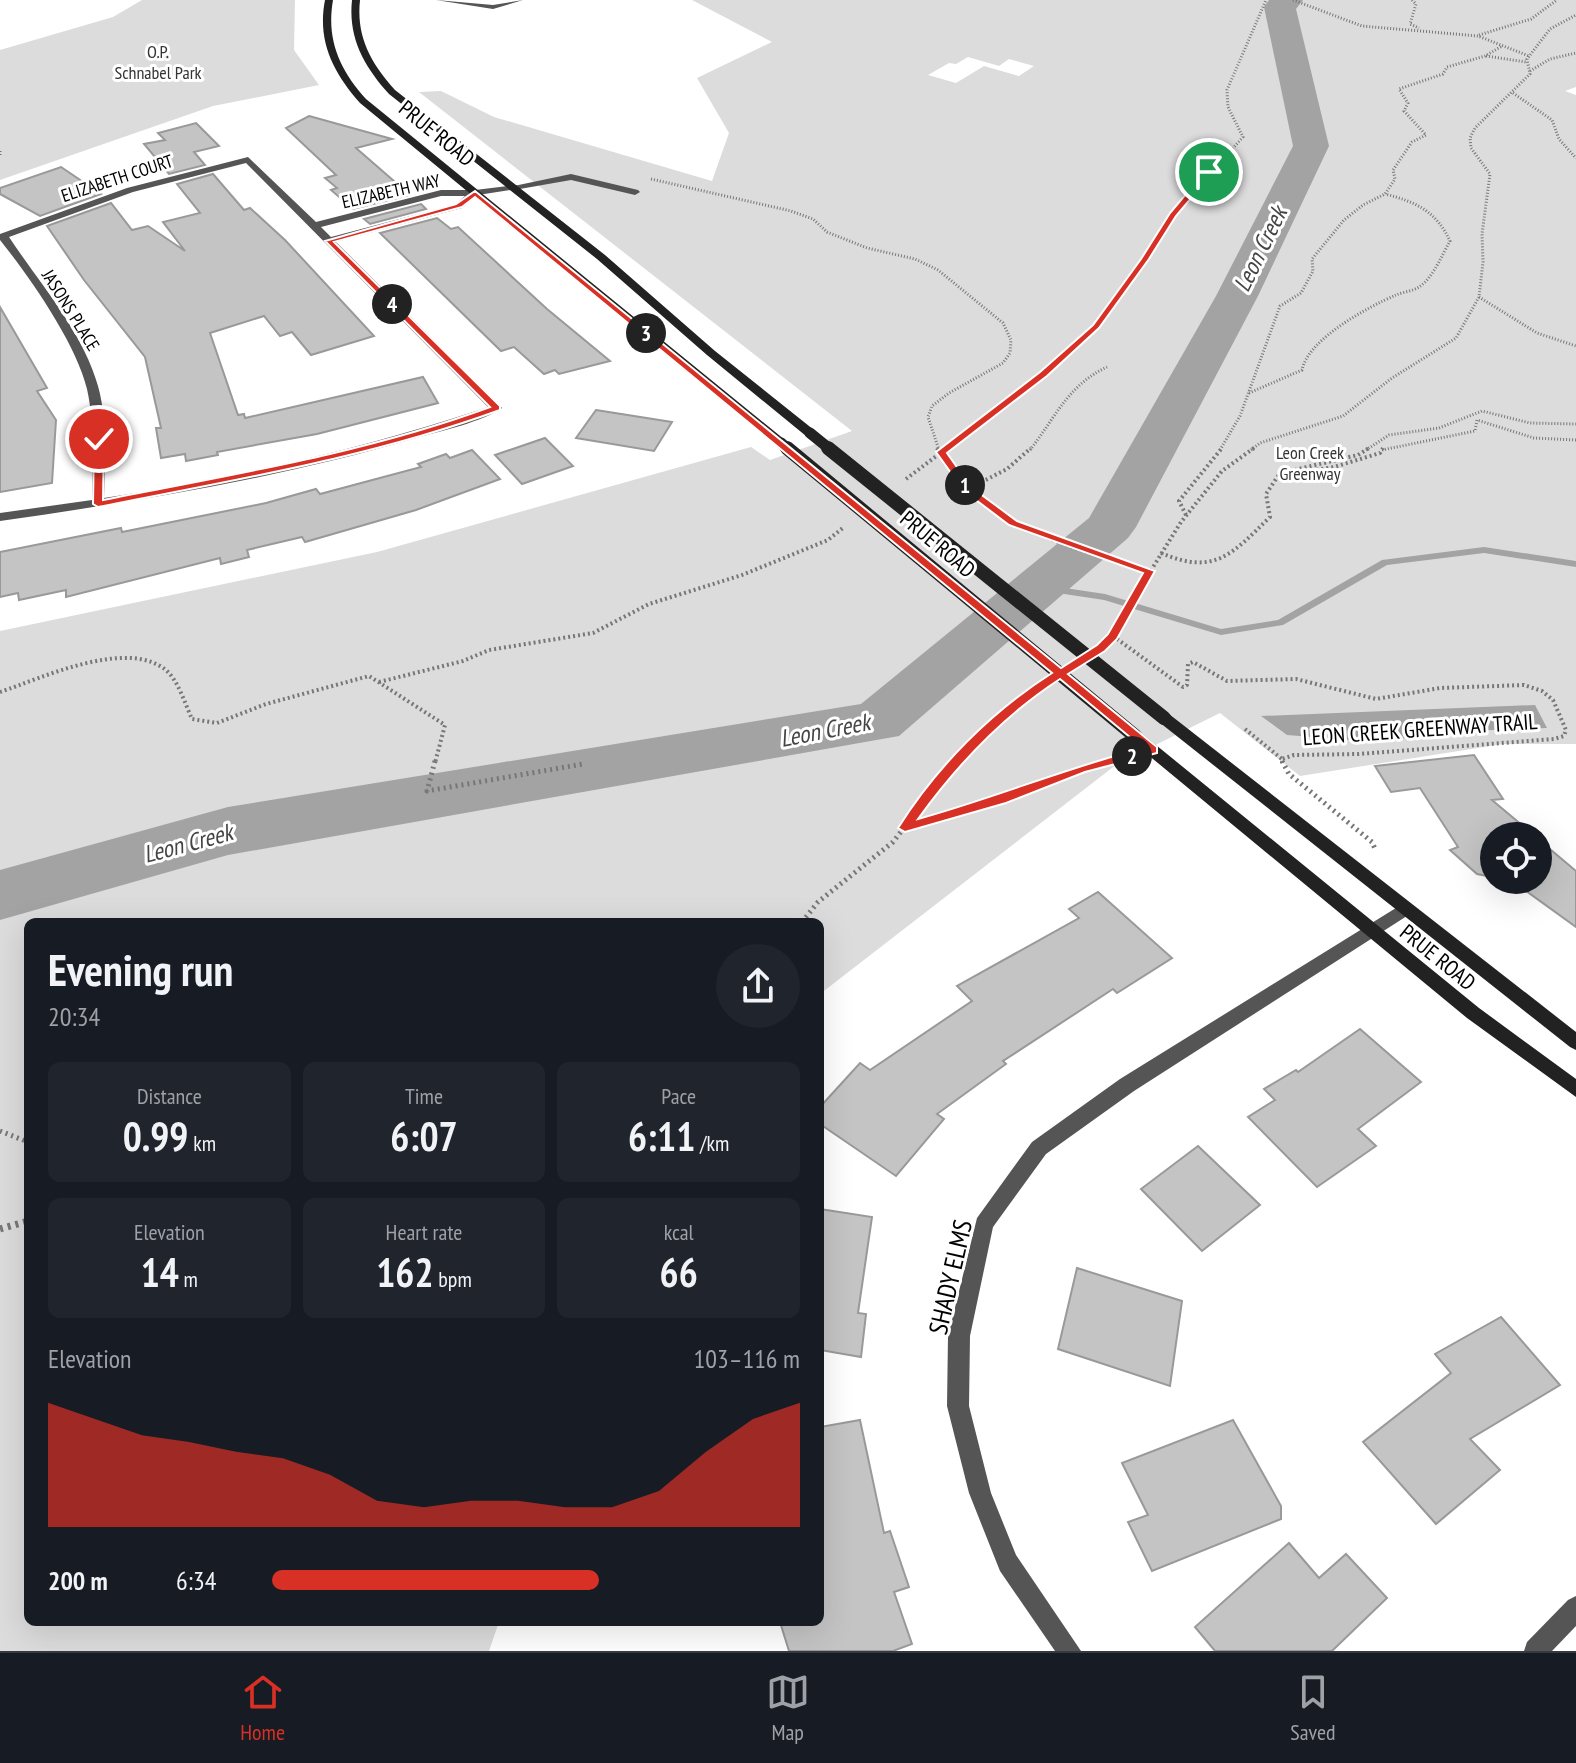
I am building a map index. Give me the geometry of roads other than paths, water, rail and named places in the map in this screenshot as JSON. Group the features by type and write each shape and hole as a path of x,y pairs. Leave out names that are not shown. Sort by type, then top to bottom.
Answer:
{"main road":[{"name":"PRUE ROAD","path":"329,0 327,44 335,66 363,101 1370,931 1576,1089"},
{"name":"PRUE ROAD","path":"356,0 356,41 376,76 810,433 1164,718 1576,1042"}],"street":[{"path":"440,0 493,7 519,0"},
{"name":"ELIZABETH WAY","path":"98,504 364,451 436,431 496,408 248,160"},
{"name":"ELIZABETH COURT","path":"1,237 130,190 248,160"},
{"name":"ELIZABETH WAY","path":"314,226 441,193 475,193 571,177 635,192"},
{"name":"ELIZABETH WAY","path":"329,241 459,206 475,193"},
{"name":"JASONS PLACE","path":"1,237 65,330 90,376 99,439 98,504"},
{"path":"0,517 98,504"},
{"name":"SHADY ELMS","path":"1069,1651 1008,1563 980,1493 958,1406 959,1336 984,1224 1039,1148 1127,1085 1404,909"},
{"path":"1536,1651 1576,1608"}],"waterway":[{"name":"Leon Creek","path":"0,895 228,831 878,722 1110,527 1237,296 1311,146 1280,7 1287,0"},
{"path":"1038,587 1105,597 1221,632 1280,623 1385,562 1484,550 1576,564"}],"park label":[{"name":"O.P. Schnabel Park","path":"158,61"},
{"name":"Leon Creek Greenway","path":"1310,462"}]}
